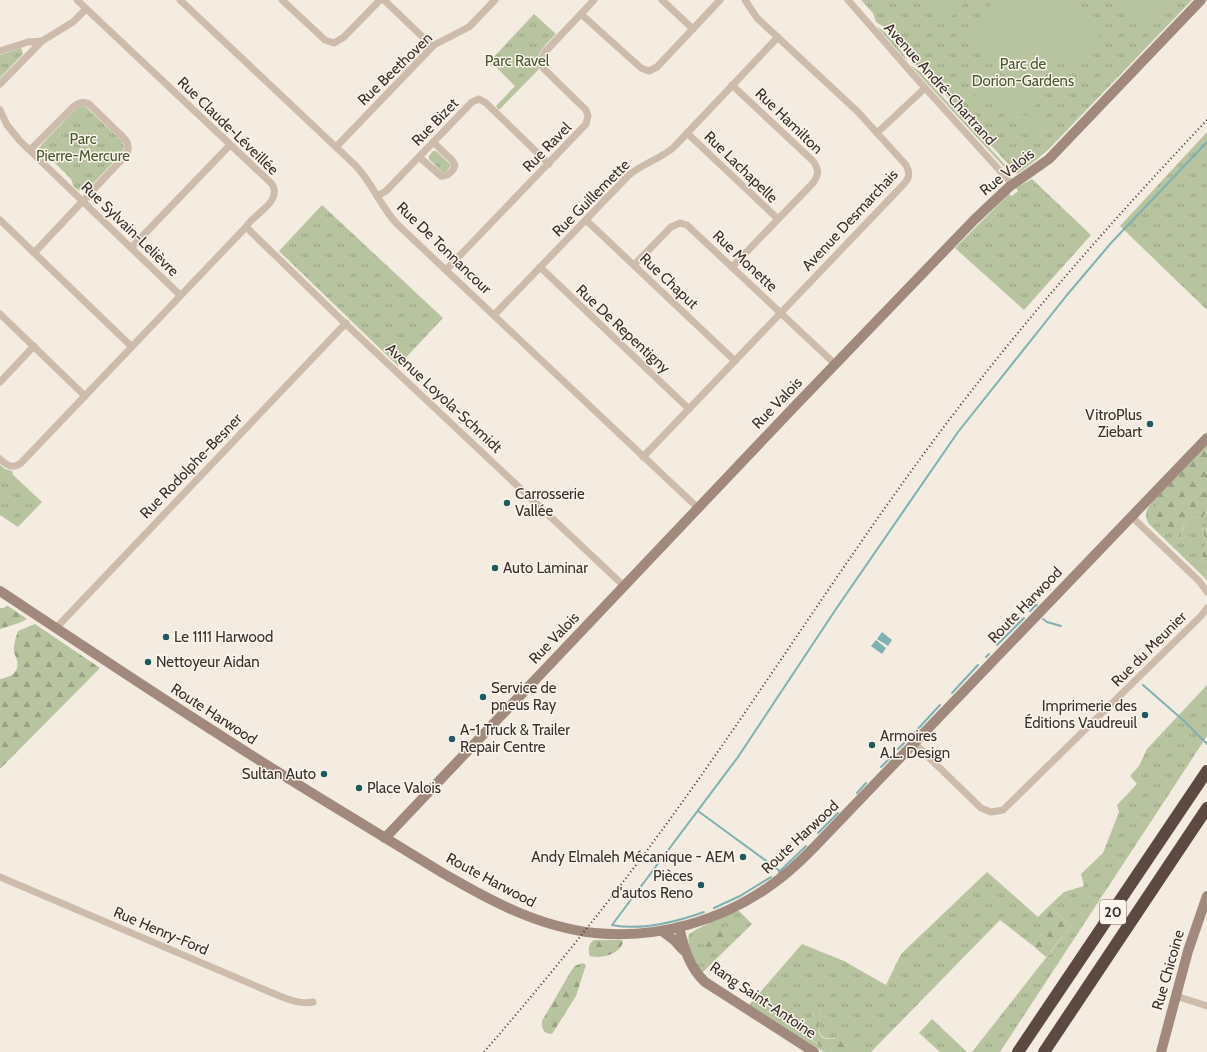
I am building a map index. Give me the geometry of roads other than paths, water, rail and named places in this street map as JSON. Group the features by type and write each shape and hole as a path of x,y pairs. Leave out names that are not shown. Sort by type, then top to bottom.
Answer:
{"highway":[{"name":"20","path":"1018,1052 1207,771"},
{"name":"20","path":"1044,1052 1207,808"}],"street":[{"name":"Rue Claude-Léveillée","path":"0,459 8,466 18,465 246,227 253,217 259,214 274,197 274,188 77,0"},
{"name":"Rue De Tonnancour","path":"180,0 361,171 386,210 395,221 698,508"},
{"path":"282,0 325,40 334,43 344,38 380,0"},
{"path":"384,0 432,46"},
{"name":"Rue Ravel","path":"446,270 549,164 587,122 588,116 583,106 543,68 541,62 545,52 594,0"},
{"path":"662,0 694,29"},
{"path":"581,14 641,68 647,71 654,70 658,67 720,0"},
{"name":"Avenue Desmarchais","path":"643,457 908,179 908,168 858,112 755,15 745,0"},
{"name":"Avenue André-Chartrand","path":"848,0 1012,184"},
{"name":"Rue Valois","path":"385,838 835,364 974,220 1012,184 1033,171 1052,155 1201,0"},
{"name":"Rue Beethoven","path":"336,147 432,46 469,27 490,2"},
{"path":"0,84 42,41 73,22 86,9"},
{"name":"Rue Guillemette","path":"494,315 629,175 641,166 666,154 778,37"},
{"path":"0,51 28,42 42,41"},
{"name":"Rue Hamilton","path":"732,85 813,161 817,168 817,175 813,183 732,267"},
{"path":"877,133 925,88"},
{"name":"Rue Bizet","path":"377,196 386,191 470,104 479,99 490,106 549,164"},
{"path":"30,150 75,105 80,102 86,103 94,109 123,137 127,142 129,149 125,156 34,252"},
{"name":"Rue Sylvain-Lelièvre","path":"0,110 15,135 180,295"},
{"name":"Rue Lachapelle","path":"687,133 778,219"},
{"path":"420,157 441,176 446,176 453,170 455,167 454,162 433,142"},
{"path":"131,248 230,145"},
{"path":"0,220 132,346"},
{"name":"Rue Chaput","path":"586,220 735,361"},
{"name":"Rue Monette","path":"634,265 670,228 680,223 689,227 835,364"},
{"name":"Avenue Loyola-Schmidt","path":"246,227 624,586"},
{"name":"Rue De Repentigny","path":"540,267 689,409"},
{"path":"0,314 85,396"},
{"name":"Rue Rodolphe-Besner","path":"56,628 346,323"},
{"path":"0,382 34,346"},
{"name":"Route Harwood","path":"0,590 264,764 385,838 484,896 533,919 558,927 595,933 634,934 662,931 706,919 753,897 778,880 823,838 1207,438"},
{"path":"1132,517 1199,581 1207,592"},
{"name":"Rue du Meunier","path":"914,743 982,808 991,812 1003,810 1202,616 1207,608"},
{"name":"Rue Henry-Ford","path":"0,877 270,992 297,1002 313,1002"},
{"name":"Rue Chicoine","path":"1161,1052 1195,930 1207,896"},
{"name":"Rang Saint-Antoine","path":"679,927 685,951 694,969 705,982 814,1052"},
{"name":"Rang Saint-Antoine","path":"662,931 685,951"},
{"path":"1176,996 1207,1006"}],"water":[{"path":"882,632 892,640 888,646 877,639"},
{"path":"876,640 886,648 882,654 871,646"}],"waterway":[{"path":"704,912 670,922 647,926 623,927 612,925 738,757 836,609 958,432 1067,295 1111,243 1207,142"},
{"path":"1030,611 1037,605"},
{"path":"997,645 1024,618"},
{"path":"1043,619 1047,622 1061,626"},
{"path":"986,657 989,654"},
{"path":"952,693 978,665"},
{"path":"1143,685 1183,720 1207,744"},
{"path":"915,732 940,705"},
{"path":"898,749 904,743"},
{"path":"881,767 889,759"},
{"path":"857,793 866,783"},
{"path":"698,811 780,871"},
{"path":"818,833 838,813"},
{"path":"779,872 806,846"},
{"path":"714,908 740,896 771,877"}],"railway":[{"path":"484,1052 536,991 636,866 743,715 892,498 956,411 1024,325 1060,283 1132,201 1207,120"}],"place":[{"name":"VitroPlus Ziebart","path":"1150,424"},
{"name":"Carrosserie Vallée","path":"507,503"},
{"name":"Auto Laminar","path":"495,568"},
{"name":"Le 1111 Harwood","path":"166,637"},
{"name":"Nettoyeur Aidan","path":"148,662"},
{"name":"Service de pneus Ray","path":"483,697"},
{"name":"Imprimerie des Éditions Vaudreuil","path":"1145,715"},
{"name":"A-1 Truck & Trailer Repair Centre","path":"452,739"},
{"name":"Armoires A.L. Design","path":"872,745"},
{"name":"Sultan Auto","path":"324,774"},
{"name":"Place Valois","path":"359,788"},
{"name":"Andy Elmaleh Mécanique - AEM","path":"743,857"},
{"name":"Pièces d'autos Reno","path":"701,885"}],"park label":[{"name":"Parc Ravel","path":"517,61"},
{"name":"Parc de Dorion-Gardens","path":"1023,72"},
{"name":"Parc Pierre-Mercure","path":"83,148"}]}
